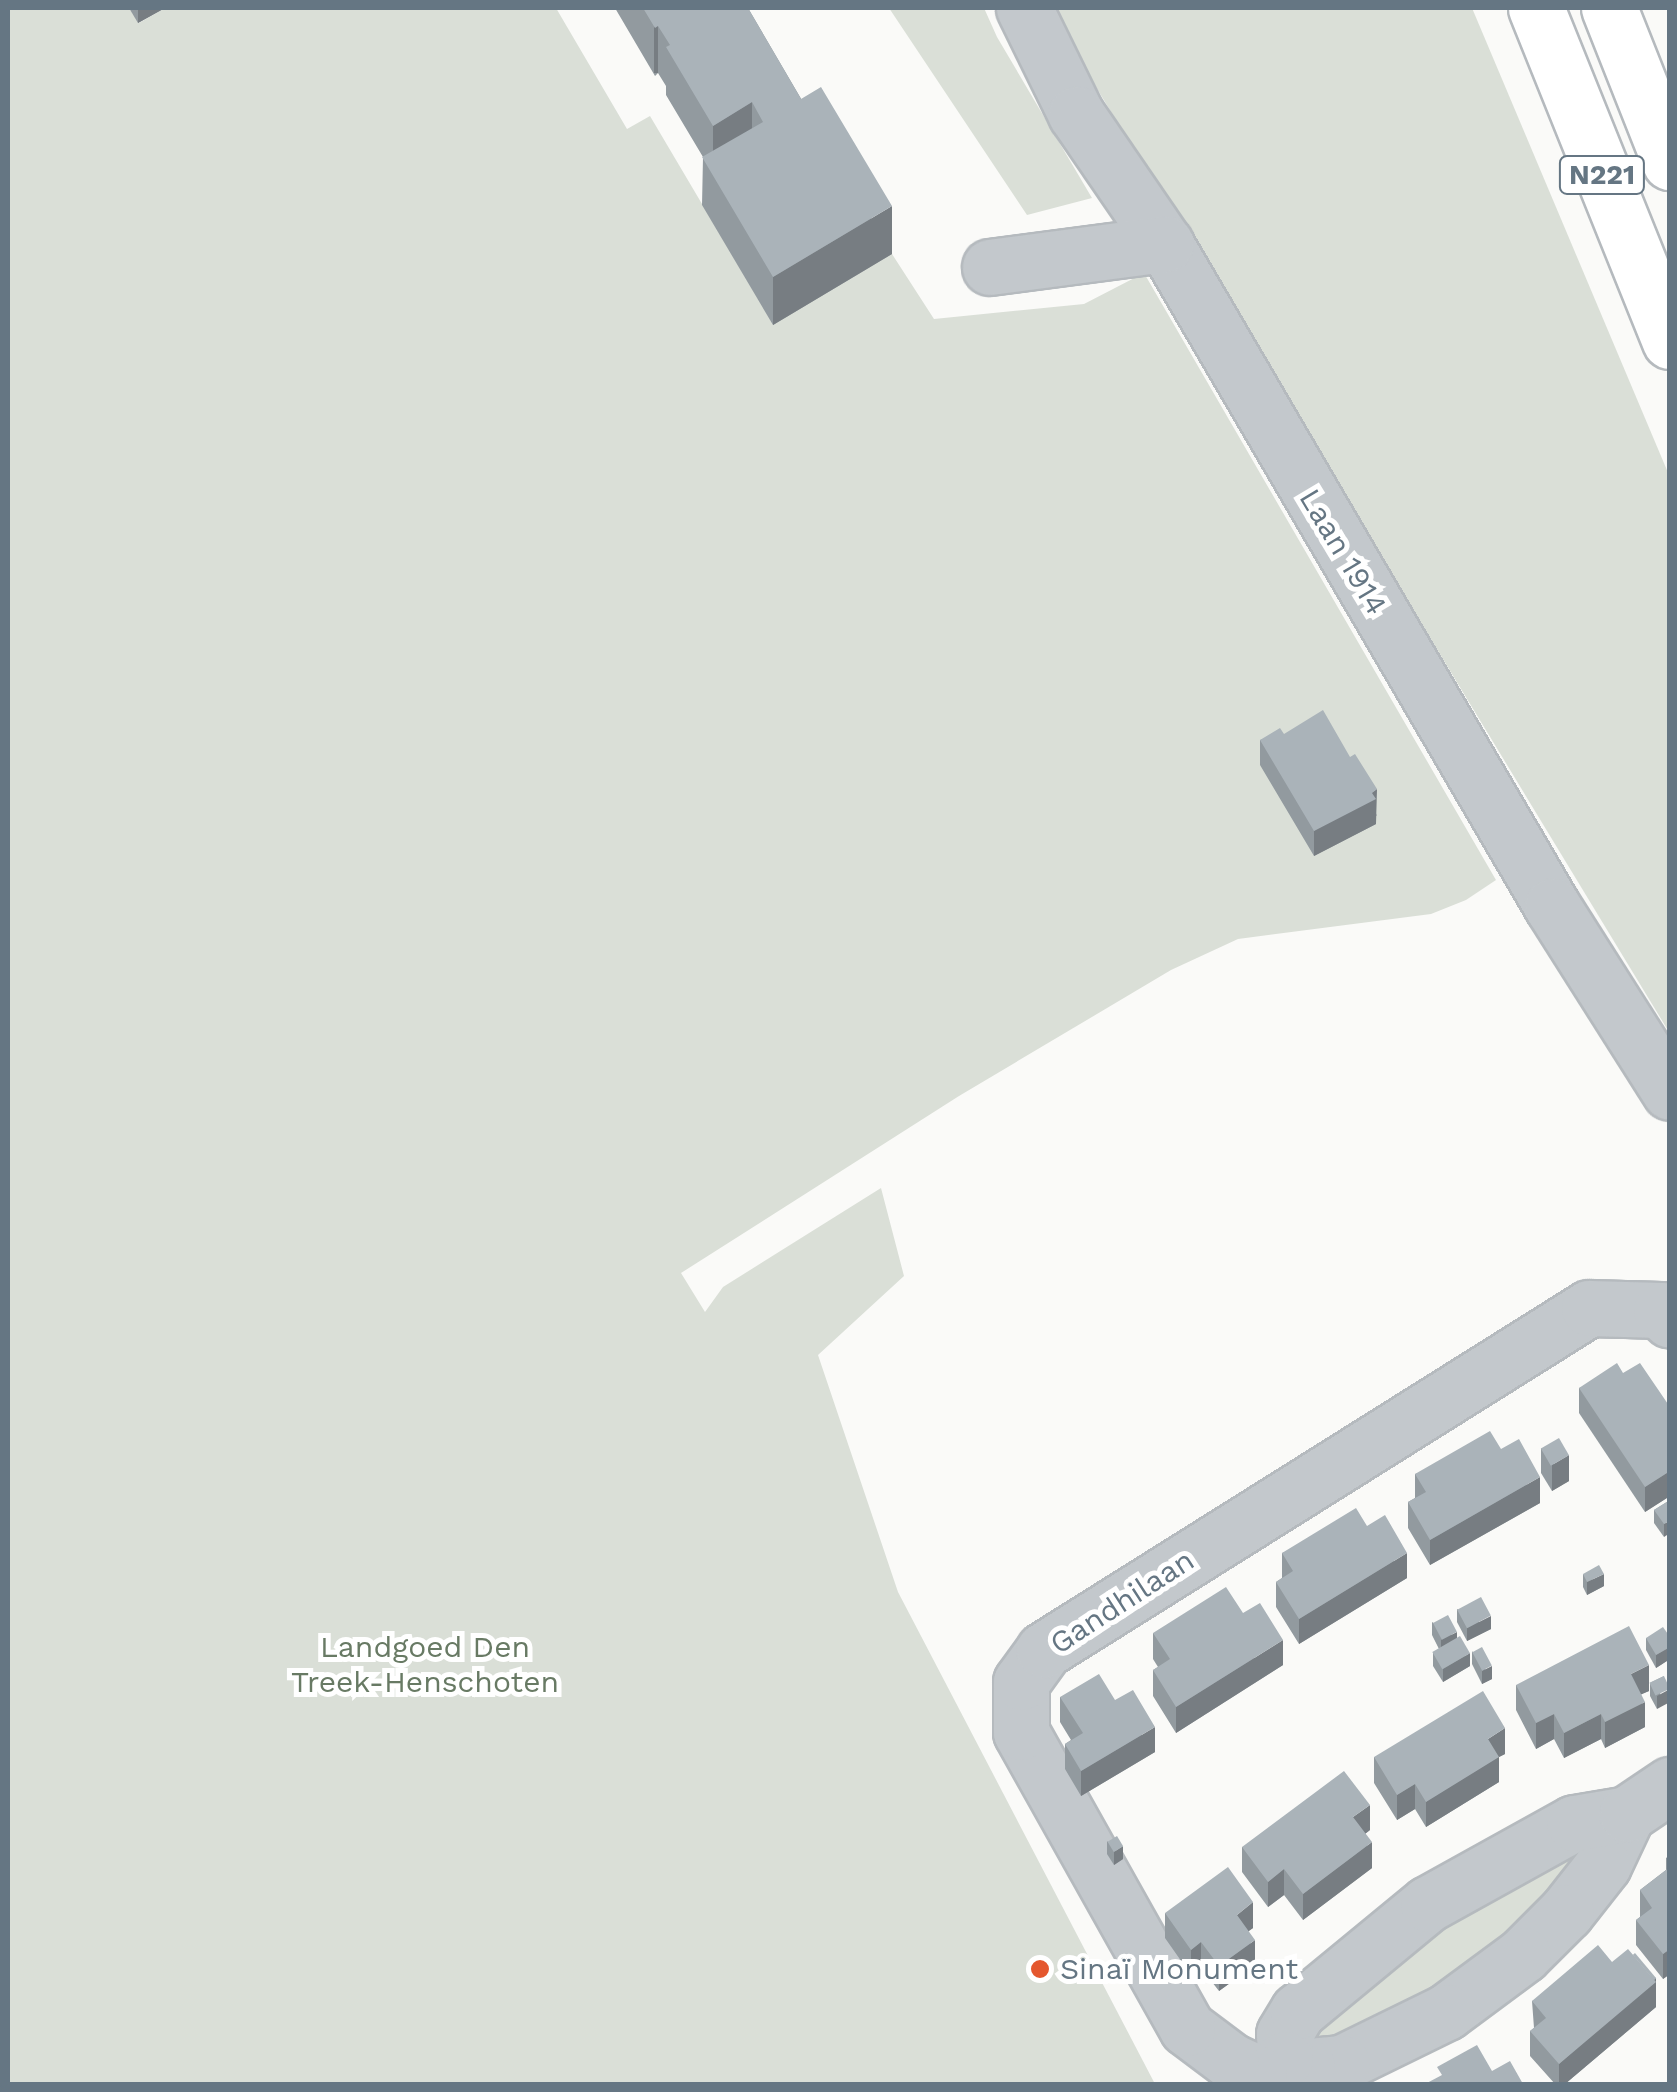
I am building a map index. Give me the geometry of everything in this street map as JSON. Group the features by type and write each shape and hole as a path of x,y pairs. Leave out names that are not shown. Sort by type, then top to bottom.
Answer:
{"main road":[{"name":"N221","path":"1536,8 1670,341"},
{"name":"N221","path":"1609,8 1670,162"}],"street":[{"name":"Laan 1914","path":"1024,8 1076,114 1165,244 1532,872 1670,1092"},
{"path":"990,267 1165,244"},
{"name":"Gandhilaan","path":"1285,2058 1260,2074 1231,2061 1187,2028 1021,1732 1021,1682 1044,1650 1589,1308 1661,1310 1670,1320"},
{"name":"Gandhilaan","path":"1285,2058 1307,2066 1342,2063 1446,2012 1523,1956 1566,1912 1648,1800"},
{"name":"Gandhilaan","path":"1285,2058 1284,2034 1298,2012 1428,1904 1574,1823 1648,1800"}],"green space":[{"name":"Landgoed Den Treek-Henschoten","path":"8,8 129,8 139,23 165,8 556,8 627,129 650,116 773,324 892,254 934,319 1084,304 1144,273 1496,880 1466,900 1431,914 1238,939 1171,970 959,1096 681,1273 705,1312 723,1287 881,1188 904,1276 818,1355 898,1592 1155,2084 8,2084"},
{"path":"889,8 984,8 997,37 1092,198 1027,215"},
{"path":"1054,8 1472,8 1669,475 1669,1032 1082,64"},
{"path":"1587,1843 1507,1947 1314,2058 1302,2029 1431,1919"}],"building":[{"path":"643,8 748,8 801,99 821,87 892,206 773,277 702,157 763,122 752,102 713,126 666,47 670,45"},
{"path":"1323,710 1350,757 1355,754 1377,789 1372,793 1376,799 1314,831 1260,740 1280,728 1284,734"},
{"path":"1617,1363 1623,1373 1640,1363 1670,1407 1670,1471 1645,1487 1579,1388"},
{"path":"1490,1431 1501,1449 1519,1439 1540,1477 1430,1540 1408,1502 1426,1492 1415,1474"},
{"path":"1559,1438 1569,1455 1551,1466 1541,1448"},
{"path":"1670,1500 1670,1521 1664,1524 1654,1510"},
{"path":"1356,1508 1367,1526 1385,1515 1407,1553 1299,1619 1276,1582 1293,1571 1282,1553"},
{"path":"1599,1565 1604,1574 1587,1582 1583,1574"},
{"path":"1226,1587 1243,1613 1260,1603 1283,1640 1176,1707 1153,1670 1170,1659 1153,1633"},
{"path":"1481,1597 1491,1616 1467,1628 1457,1610"},
{"path":"1448,1615 1457,1632 1442,1640 1433,1623"},
{"path":"1629,1626 1649,1665 1631,1674 1645,1702 1605,1722 1601,1714 1564,1733 1554,1714 1536,1723 1516,1685"},
{"path":"1663,1627 1670,1637 1670,1647 1656,1655 1646,1638"},
{"path":"1460,1636 1470,1653 1442,1669 1432,1652"},
{"path":"1482,1647 1492,1666 1482,1671 1472,1652"},
{"path":"1099,1674 1115,1700 1133,1690 1155,1727 1081,1771 1065,1744 1083,1733 1060,1697"},
{"path":"1664,1676 1670,1689 1655,1695 1649,1683"},
{"path":"1483,1691 1505,1728 1488,1739 1499,1757 1426,1802 1415,1784 1397,1795 1374,1757"},
{"path":"1344,1771 1370,1805 1353,1817 1372,1842 1303,1894 1284,1869 1268,1882 1242,1847"},
{"path":"1117,1836 1123,1846 1114,1852 1108,1842"},
{"path":"1228,1867 1253,1902 1237,1915 1255,1940 1219,1966 1201,1942 1191,1950 1165,1913"},
{"path":"1670,1867 1670,1949 1663,1954 1636,1920 1652,1908 1640,1890"},
{"path":"1598,1945 1612,1962 1628,1949 1656,1982 1559,2064 1530,2031 1546,2018 1532,2001"},
{"path":"1635,1953 1656,1978 1654,1980"},
{"path":"1477,2045 1492,2071 1510,2061 1523,2084 1425,2084 1442,2075 1437,2067"}],"place":[{"name":"Sinaï Monument","path":"1040,1969"}]}
